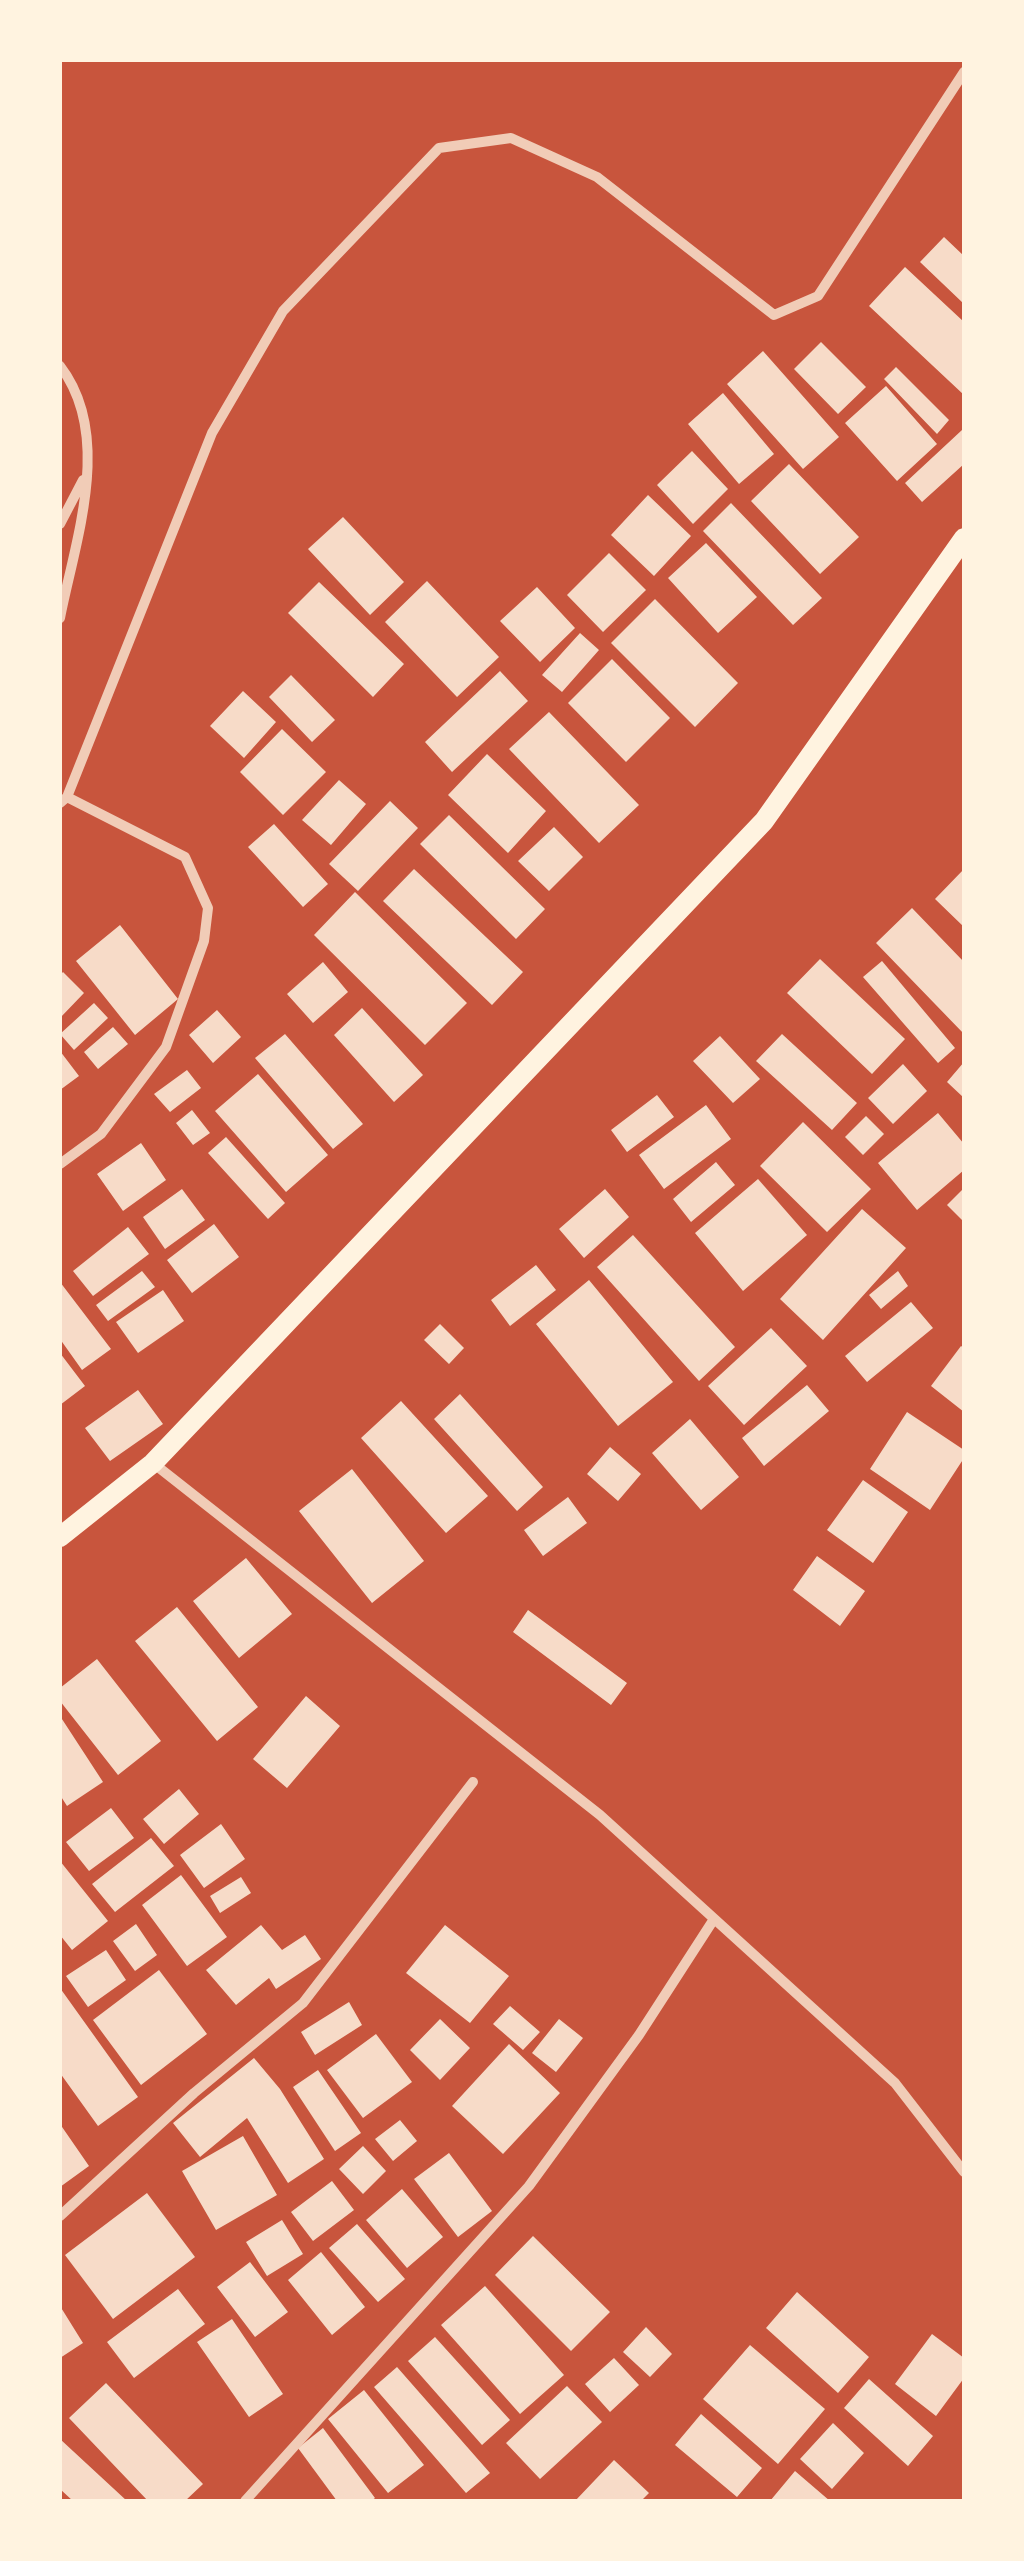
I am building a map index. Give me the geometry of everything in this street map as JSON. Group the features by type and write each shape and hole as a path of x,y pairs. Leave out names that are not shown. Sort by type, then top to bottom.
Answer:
{"main road":[{"path":"60,1538 153,1462 764,821 964,538"}],"street":[{"path":"60,1164 101,1134 166,1048 204,940 208,908 185,857 64,800 212,432 283,311 439,148 511,138 597,177 774,316 818,296 964,72"},
{"path":"60,366 71,380 86,435 88,470 60,618"},
{"path":"60,524 88,470"},
{"path":"153,1462 600,1815 895,2083 964,2172"},
{"path":"60,2216 194,2093 303,2003 473,1782"},
{"path":"246,2501 529,2186 638,2035 714,1918"}],"building":[{"path":"944,237 964,256 964,304 920,262"},
{"path":"905,267 964,322 964,395 869,306"},
{"path":"821,342 866,387 838,414 794,369"},
{"path":"763,351 839,437 803,469 727,384"},
{"path":"896,367 949,420 937,434 884,379"},
{"path":"886,386 937,444 897,481 845,423"},
{"path":"723,393 774,454 739,484 688,424"},
{"path":"962,430 964,464 922,502 905,483"},
{"path":"692,451 728,489 693,524 657,485"},
{"path":"789,464 859,537 820,574 751,501"},
{"path":"648,495 691,536 654,576 611,535"},
{"path":"731,503 822,598 793,625 703,531"},
{"path":"343,517 404,582 370,615 308,549"},
{"path":"706,543 757,597 718,633 668,578"},
{"path":"609,553 646,590 603,632 567,595"},
{"path":"427,581 499,657 457,697 385,622"},
{"path":"319,582 404,664 373,697 288,613"},
{"path":"537,587 575,628 540,662 500,621"},
{"path":"655,599 738,683 695,727 611,643"},
{"path":"580,633 599,650 562,692 542,675"},
{"path":"612,659 670,718 626,762 568,703"},
{"path":"500,671 528,701 452,772 425,742"},
{"path":"291,675 335,720 312,742 269,697"},
{"path":"243,691 276,722 244,758 210,726"},
{"path":"549,712 639,805 599,843 509,749"},
{"path":"282,729 326,772 283,815 240,772"},
{"path":"487,754 546,811 508,853 448,795"},
{"path":"339,780 366,804 331,845 302,820"},
{"path":"390,801 418,828 358,891 329,864"},
{"path":"449,815 545,909 516,939 420,844"},
{"path":"274,824 328,884 303,907 248,847"},
{"path":"554,827 583,857 549,891 518,861"},
{"path":"414,869 523,972 492,1005 383,901"},
{"path":"964,869 964,927 935,899"},
{"path":"355,892 467,1003 425,1045 314,935"},
{"path":"912,908 964,962 964,1034 876,943"},
{"path":"120,925 178,999 135,1035 76,961"},
{"path":"820,959 905,1039 872,1074 787,993"},
{"path":"882,961 955,1048 938,1063 863,977"},
{"path":"323,962 348,992 313,1023 287,994"},
{"path":"63,972 84,993 60,1018 60,975"},
{"path":"94,1003 108,1018 74,1050 60,1034"},
{"path":"362,1008 423,1075 394,1102 334,1035"},
{"path":"217,1010 241,1037 213,1063 189,1035"},
{"path":"113,1027 128,1044 98,1069 84,1052"},
{"path":"285,1034 363,1124 333,1149 255,1058"},
{"path":"782,1034 857,1103 832,1130 756,1061"},
{"path":"720,1036 760,1079 733,1103 693,1061"},
{"path":"60,1051 79,1076 60,1090"},
{"path":"964,1062 964,1098 947,1082"},
{"path":"903,1064 927,1091 893,1124 868,1098"},
{"path":"187,1070 201,1088 170,1112 154,1094"},
{"path":"258,1074 328,1155 286,1192 215,1111"},
{"path":"657,1095 674,1117 627,1152 611,1130"},
{"path":"706,1105 731,1139 664,1189 639,1155"},
{"path":"192,1110 210,1133 193,1145 176,1123"},
{"path":"938,1113 964,1144 964,1170 917,1210 878,1163"},
{"path":"866,1116 884,1134 863,1155 845,1137"},
{"path":"803,1122 871,1189 827,1232 760,1166"},
{"path":"226,1137 285,1203 268,1219 208,1153"},
{"path":"141,1143 166,1180 123,1211 97,1174"},
{"path":"716,1162 735,1185 691,1222 673,1199"},
{"path":"758,1179 807,1235 743,1291 695,1233"},
{"path":"964,1188 964,1222 947,1205"},
{"path":"182,1189 205,1220 165,1249 143,1217"},
{"path":"605,1189 629,1217 584,1258 559,1229"},
{"path":"862,1209 906,1248 823,1340 780,1299"},
{"path":"214,1224 239,1257 192,1293 167,1260"},
{"path":"128,1227 149,1254 93,1296 73,1271"},
{"path":"633,1235 735,1347 699,1381 597,1267"},
{"path":"536,1265 556,1290 510,1326 491,1300"},
{"path":"142,1271 155,1287 108,1321 96,1305"},
{"path":"898,1271 908,1286 881,1309 869,1295"},
{"path":"589,1280 673,1382 618,1426 536,1324"},
{"path":"60,1282 111,1349 82,1370 60,1339"},
{"path":"163,1290 184,1321 138,1353 116,1322"},
{"path":"911,1302 933,1328 867,1382 845,1356"},
{"path":"440,1324 464,1348 449,1364 424,1340"},
{"path":"771,1328 807,1366 744,1425 708,1386"},
{"path":"961,1346 964,1348 964,1412 931,1386"},
{"path":"60,1353 85,1386 60,1405"},
{"path":"807,1385 829,1411 764,1466 742,1438"},
{"path":"138,1390 163,1424 110,1461 85,1428"},
{"path":"460,1394 543,1487 517,1511 434,1419"},
{"path":"401,1401 488,1496 446,1533 361,1438"},
{"path":"907,1412 964,1450 964,1458 930,1510 870,1469"},
{"path":"690,1419 739,1477 701,1510 652,1453"},
{"path":"610,1447 641,1474 618,1501 587,1474"},
{"path":"352,1469 424,1561 372,1603 299,1511"},
{"path":"863,1480 908,1512 873,1563 827,1530"},
{"path":"568,1497 587,1523 543,1556 524,1530"},
{"path":"817,1556 865,1591 840,1626 793,1590"},
{"path":"246,1558 292,1614 239,1658 193,1601"},
{"path":"177,1607 258,1707 217,1741 135,1641"},
{"path":"528,1610 627,1683 611,1705 513,1632"},
{"path":"97,1659 161,1741 118,1775 60,1701 60,1688"},
{"path":"306,1696 340,1726 287,1788 253,1759"},
{"path":"60,1716 103,1782 67,1806 60,1795"},
{"path":"179,1789 199,1814 164,1844 143,1819"},
{"path":"111,1808 134,1838 89,1871 66,1842"},
{"path":"221,1824 245,1859 204,1888 180,1855"},
{"path":"151,1838 174,1866 115,1912 92,1884"},
{"path":"60,1861 108,1921 72,1950 60,1935"},
{"path":"181,1875 227,1937 187,1966 142,1905"},
{"path":"241,1877 251,1893 220,1913 210,1896"},
{"path":"136,1924 157,1955 135,1971 113,1941"},
{"path":"261,1925 282,1950 305,1935 321,1959 276,1989 269,1978 236,2005 206,1970"},
{"path":"445,1925 509,1976 470,2023 406,1973"},
{"path":"106,1950 126,1980 88,2007 66,1976"},
{"path":"159,1970 207,2034 141,2085 93,2020"},
{"path":"60,1988 138,2097 98,2126 60,2073"},
{"path":"349,2002 362,2025 315,2055 301,2032"},
{"path":"510,2006 540,2032 523,2050 493,2024"},
{"path":"440,2019 470,2048 440,2080 410,2050"},
{"path":"559,2019 583,2038 556,2072 532,2053"},
{"path":"376,2034 412,2082 363,2118 327,2070"},
{"path":"509,2044 560,2093 503,2154 452,2106"},
{"path":"254,2058 280,2089 324,2159 288,2183 247,2118 200,2157 173,2123"},
{"path":"318,2070 361,2133 335,2151 293,2087"},
{"path":"400,2120 417,2141 393,2161 375,2139"},
{"path":"60,2124 89,2166 60,2187"},
{"path":"243,2136 277,2195 216,2230 182,2171"},
{"path":"363,2146 386,2171 363,2194 339,2169"},
{"path":"449,2153 492,2211 458,2237 414,2179"},
{"path":"332,2181 354,2210 313,2241 291,2212"},
{"path":"402,2189 443,2237 407,2268 366,2220"},
{"path":"147,2193 195,2257 113,2319 65,2255"},
{"path":"282,2220 303,2254 267,2276 246,2242"},
{"path":"357,2224 405,2279 378,2302 329,2248"},
{"path":"533,2236 610,2312 571,2351 495,2275"},
{"path":"321,2252 365,2307 332,2335 288,2280"},
{"path":"250,2262 288,2312 255,2337 217,2287"},
{"path":"485,2286 564,2375 520,2414 441,2325"},
{"path":"178,2289 205,2324 134,2378 107,2342"},
{"path":"797,2292 869,2357 838,2393 766,2328"},
{"path":"60,2306 83,2343 60,2358"},
{"path":"232,2319 283,2394 249,2417 197,2342"},
{"path":"646,2327 672,2354 650,2377 623,2352"},
{"path":"932,2334 964,2358 964,2378 936,2416 895,2384"},
{"path":"435,2337 510,2420 482,2445 408,2361"},
{"path":"750,2345 825,2409 778,2464 703,2399"},
{"path":"614,2358 639,2385 610,2412 585,2384"},
{"path":"397,2367 490,2473 466,2493 374,2387"},
{"path":"869,2379 933,2436 908,2466 844,2408"},
{"path":"106,2383 203,2484 185,2501 148,2501 69,2418"},
{"path":"567,2386 602,2422 540,2479 506,2443"},
{"path":"364,2390 424,2465 388,2493 328,2419"},
{"path":"701,2414 762,2468 737,2497 675,2445"},
{"path":"833,2423 864,2453 832,2489 800,2459"},
{"path":"323,2428 375,2498 371,2501 337,2501 298,2448"},
{"path":"60,2439 127,2501 73,2501 60,2489"},
{"path":"614,2460 649,2493 641,2501 575,2501"},
{"path":"795,2471 830,2501 770,2501"}]}
